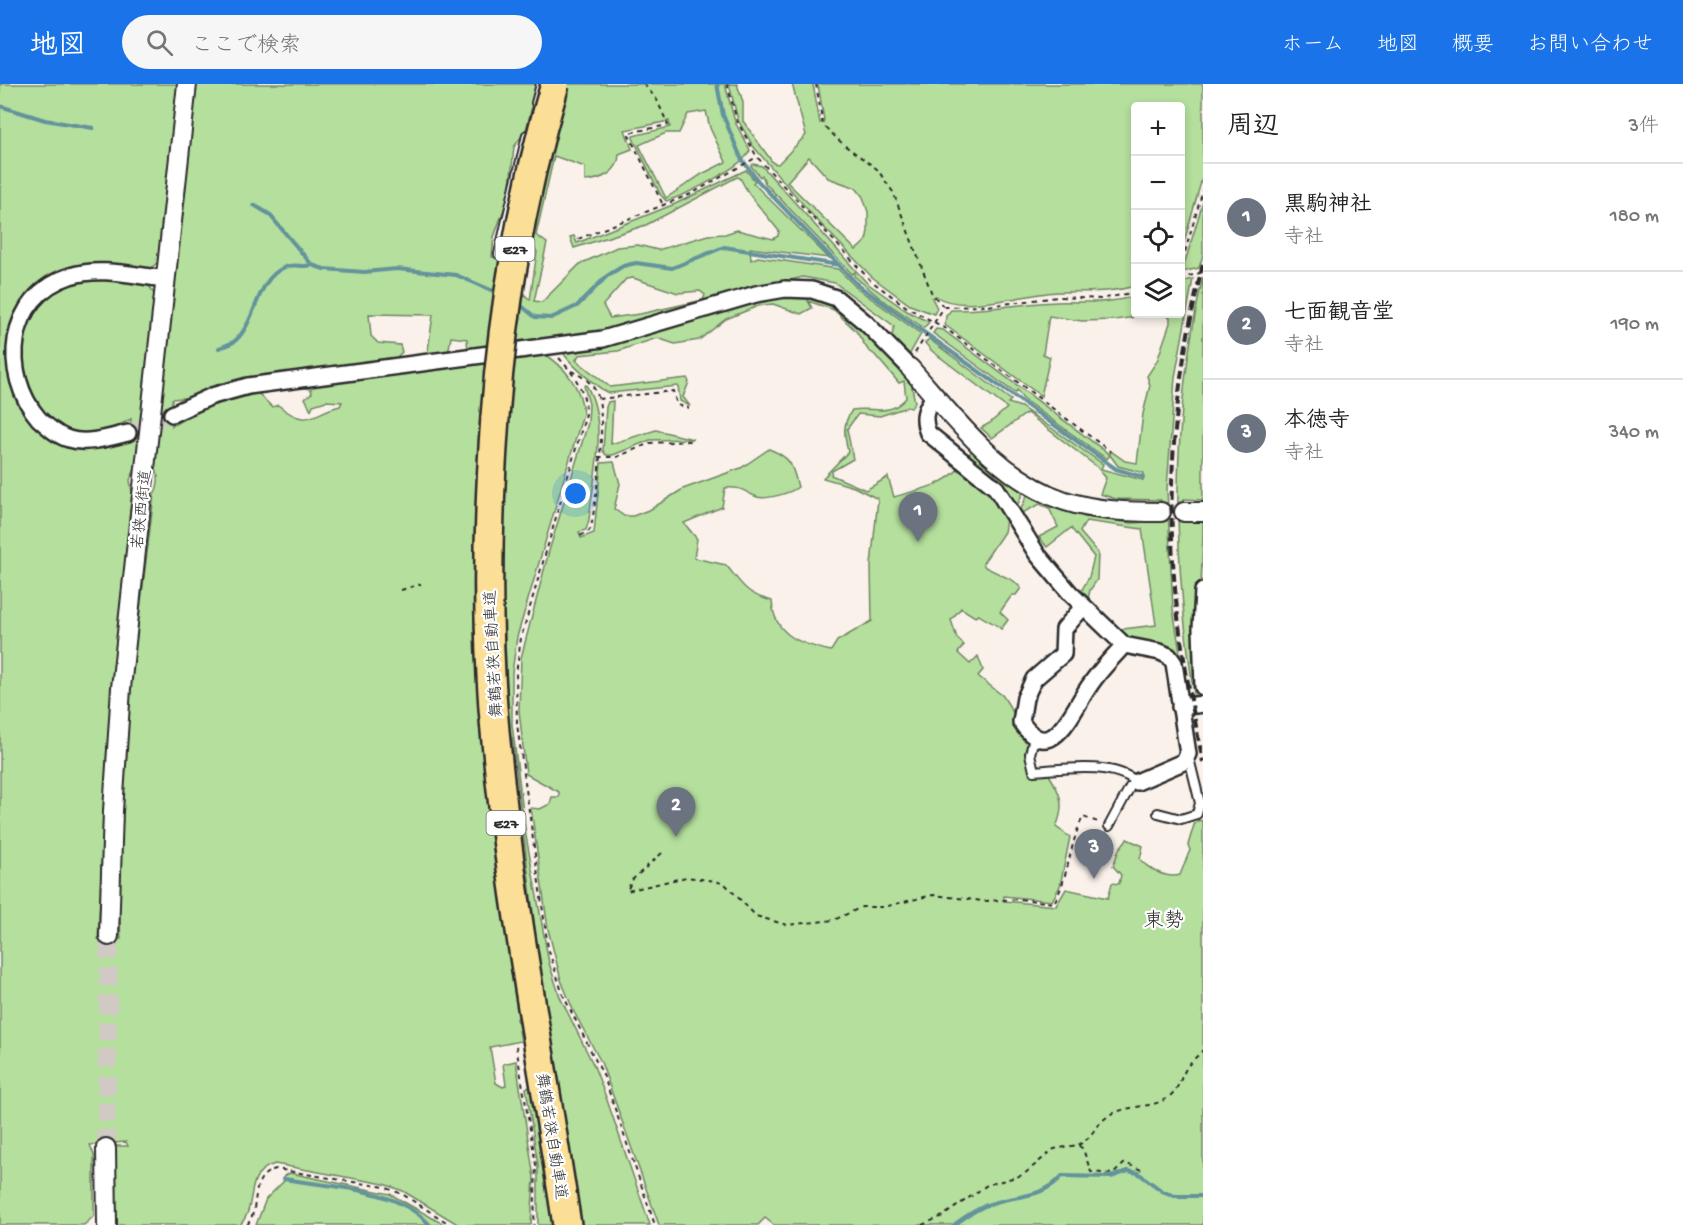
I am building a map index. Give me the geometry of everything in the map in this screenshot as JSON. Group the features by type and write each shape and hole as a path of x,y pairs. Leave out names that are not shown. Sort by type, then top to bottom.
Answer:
{"highway":[{"name":"舞鶴若狭自動車道","path":"555,84 531,172 510,274 495,417 488,568 495,729 521,939 567,1225"}],"street":[{"name":"若狭西街道","path":"109,936 112,811 121,688 188,84"},
{"path":"128,433 82,441 56,434 22,398 14,380 10,356 14,329 30,301 44,288 70,276 98,272 166,279"},
{"path":"172,414 212,396 248,386 603,339 756,294 799,289 825,294 847,306 910,368 993,457 1030,486 1057,498 1084,506 1161,512"},
{"path":"935,396 924,414 928,433 996,488 1037,554 1083,607 1124,645 1169,656 1174,663 1188,754 1182,762 1137,782"},
{"path":"1184,512 1203,512"},
{"path":"1203,591 1203,687"},
{"path":"1083,607 1064,629 1063,654 1034,679 1025,698 1021,722 1034,738 1042,740 1071,719 1090,684 1124,645"},
{"path":"1180,707 1203,704"},
{"path":"106,1148 107,1225"}],"lane":[{"path":"534,111 541,84"},
{"path":"499,254 531,122"},
{"path":"1034,738 1030,754 1034,771 1083,767 1127,774 1137,782 1125,795 1110,826"},
{"path":"1158,813 1181,819 1193,817 1199,810 1200,803 1188,754"}],"path":[{"path":"644,84 657,100 668,125 628,133 663,205"},
{"path":"727,84 734,114 757,157 870,280 908,308 936,322 1111,452"},
{"path":"816,84 823,125 886,179 928,285 944,307"},
{"path":"578,239 663,205 740,168 757,157"},
{"path":"1181,264 1203,190"},
{"path":"1185,277 1203,272"},
{"path":"944,307 987,306 1058,297 1101,299 1131,293"},
{"path":"922,339 936,322 944,307"},
{"path":"550,346 571,371 584,396 586,414 521,638 516,674 517,724 538,886 552,962 562,995 604,1077 655,1225"},
{"path":"571,371 590,384 599,399 602,417 591,528 580,536"},
{"path":"599,399 673,391 677,405 689,408"},
{"path":"598,457 617,458 650,443 692,441"},
{"path":"401,590 421,584"},
{"path":"662,853 632,880 627,891 686,877 716,881 726,885 762,920 799,925 834,920 862,907 884,907 933,895 983,901 1019,899 1054,903 1063,887 1073,837 1083,817 1110,826"},
{"path":"516,1046 536,1165 534,1225"},
{"path":"922,1225 943,1216 987,1185 1023,1175 1054,1149 1078,1145 1090,1138 1097,1126 1109,1116 1126,1107 1163,1100 1173,1094 1179,1087 1186,1069 1203,1050"},
{"path":"1078,1145 1083,1149 1091,1172 1113,1174 1125,1163 1144,1171"},
{"path":"247,1225 253,1216 258,1182 262,1176 276,1168 384,1187 402,1194 451,1225"}],"green space":[{"path":"0,84 178,84 159,261 147,272 64,273 48,278 29,293 19,307 9,340 8,358 14,393 22,409 48,438 60,446 73,449 128,442 131,419 95,433 73,431 51,420 29,399 25,392 19,331 46,294 66,284 109,278 135,280 147,284 152,289 155,298 136,467 130,480 132,493 107,746 98,939 121,939 119,883 123,772 154,495 158,483 154,463 196,84 538,84 526,130 514,147 509,195 494,237 492,257 501,259 488,350 468,352 467,339 451,337 448,354 427,357 433,315 369,314 371,336 378,343 400,345 402,352 393,361 230,381 195,397 172,399 172,426 203,408 258,393 272,407 278,405 297,417 310,418 340,406 342,402 326,401 313,405 311,410 305,398 312,393 311,389 296,386 487,362 483,427 479,428 474,553 474,628 486,773 520,1013 517,1019 521,1041 490,1047 496,1083 503,1087 506,1085 503,1064 516,1061 534,1178 531,1225 459,1225 403,1191 384,1184 275,1164 265,1168 258,1175 254,1182 246,1217 240,1225 114,1225 114,1146 128,1146 126,1142 90,1145 94,1155 94,1216 84,1225 0,1225"},
{"path":"566,84 725,84 735,122 750,150 746,157 726,172 675,198 666,201 660,194 633,138 633,136 670,127 669,121 625,130 632,149 619,154 612,171 597,179 585,181 585,167 554,156 536,235 547,243 534,301 542,302 580,264 617,247 638,245 658,250 708,235 725,234 737,230 773,239 778,236 779,231 737,177 646,225 574,248 570,237 574,236 577,243 675,204 746,170 755,181 753,183 829,258 750,248 751,260 758,257 838,269 858,289 921,334 908,357 891,341 894,326 835,283 803,277 752,289 599,334 511,347 519,289 530,300 537,252 528,240","holes":["706,111 710,128 726,162 702,174 666,198 639,145 666,133 679,133 688,114","633,278 678,293 700,291 705,295 703,300 610,318 603,305 626,279"]},
{"path":"729,84 737,84 743,102 743,121 773,163 778,164 806,135 792,84 813,84 820,123 824,120 818,84 1203,84 1203,175 1185,239 1185,102 1131,102 1131,287 1125,289 1045,293 995,302 962,304 936,296 932,298 937,308 934,314 910,305 872,277 814,217 753,146 738,120","holes":["809,157 828,178 856,188 863,197 868,212 866,241 856,250 787,182"]},
{"path":"753,164 762,166 867,283 907,311 929,322 924,328 880,298 854,276 855,272 852,274 765,183 762,175 760,177 751,166"},
{"path":"1203,202 1203,255 1199,268 1185,271 1185,262"},
{"path":"1203,277 1203,500 1184,499 1184,521 1201,520 1203,523 1198,654 1201,690 1199,700 1195,701 1182,593 1178,488 1185,383 1192,331"},
{"path":"1193,279 1175,377 1167,489 1173,609 1188,702 1185,703 1177,661 1125,641 1114,630 1156,625 1142,529 1086,521 1080,532 1098,553 1097,580 1090,590 1087,604 1079,595 1089,577 1094,557 1071,528 1047,547 1039,537 1058,527 1049,508 1040,504 1022,513 1035,541 1018,516 1028,493 1085,517 1132,523 1161,521 1161,500 1116,499 1100,494 1106,478 1097,467 1027,413 992,438 981,428 1007,408 932,351 925,343 929,339 1011,400 1008,403 1021,407 1103,464 1101,469 1143,480 1144,473 1118,466 1110,455 1107,459 1023,399 1017,390 1015,393 933,333 936,329 943,330 1109,454 1112,452 1125,461 1137,463 1143,414 1150,385 1147,376 1157,361 1170,318 1185,318 1185,281"},
{"path":"785,295 824,298 846,312 910,378 915,402 911,408 907,407 880,416 858,414 847,429 853,459 832,471 831,475 866,490 888,477 894,497 939,483 961,466 983,481 1007,514 1004,532 983,563 985,567 1014,581 1021,588 1016,595 1012,595 1000,612 1008,620 1001,629 979,615 975,617 961,608 951,620 957,638 964,645 958,653 970,664 978,656 983,670 978,676 1003,696 1029,738 1032,774 1048,773 1056,786 1061,812 1056,827 1070,837 1060,886 1052,901 1004,896 1004,901 1056,906 1066,889 1108,898 1112,883 1119,884 1121,875 1113,866 1119,849 1127,839 1143,846 1140,859 1148,866 1169,876 1180,875 1190,850 1188,845 1194,825 1199,820 1203,821 1203,1225 774,1225 765,1218 758,1225 659,1225 601,1062 574,1012 561,980 548,929 531,808 540,809 550,804 552,797 559,797 559,792 526,774 519,710 521,658 549,551 588,423 589,404 584,386 586,385 593,399 597,416 598,451 589,520 586,530 579,532 581,538 594,533 601,463 614,462 620,484 614,509 624,516 633,516 651,509 683,489 741,468 769,449 777,452 790,463 798,487 790,492 766,498 757,497 740,489 725,488 722,507 684,523 697,539 694,558 726,565 750,592 772,601 778,623 791,636 809,645 831,651 837,641 872,621 871,565 878,499 854,487 823,478 848,452 845,430 852,410 887,410 906,398 904,381 899,383 868,350 856,331 834,310 808,301 812,308 801,314 773,304 758,306 726,319 699,340 675,344 657,338 618,351 579,355 576,360 610,387 687,378 689,382 683,397 690,406 680,401 678,386 609,393 583,374 569,361 562,350"},
{"path":"1131,297 1131,318 1082,321 1049,316 1043,354 1050,357 1041,396 945,325 946,316 951,310"},
{"path":"543,353 558,364 571,379 579,395 583,414 517,637 512,673 512,724 526,836 549,963 560,997 594,1066 650,1225 580,1225 539,963 512,738 509,736 502,570 510,359"},
{"path":"613,401 611,444 656,430 693,439 650,440 613,455 606,455 603,451 606,407 608,402"},
{"path":"973,447 1024,490 1015,511 967,459"},
{"path":"531,1087 552,1225 538,1225 538,1165 526,1088"},
{"path":"290,1173 390,1194 445,1225 256,1225 266,1199 284,1181 284,1176"}],"waterway":[{"path":"717,84 723,115 741,158 758,181 859,286 1116,469 1143,477"},
{"path":"0,106 45,120 93,128"},
{"path":"254,205 269,214 312,265 324,269 364,272 397,269 456,275 498,293"},
{"path":"518,303 535,317 551,318 577,306 607,276 623,266 636,263 672,268 724,247 839,265"},
{"path":"219,348 228,345 243,332 262,290 275,273 288,266 312,265"},
{"path":"954,1225 985,1206 1047,1188 1062,1176 1111,1177 1128,1171 1138,1173 1162,1191 1175,1196 1203,1196"},
{"path":"284,1179 342,1187 381,1196 416,1212 430,1225"}],"tunnel":[{"path":"128,433 172,414"},
{"path":"106,1148 109,936"}],"railway":[{"path":"1203,264 1185,350 1172,478 1173,565 1179,628 1203,762"}],"place":[{"name":"黒駒神社","path":"918,542"},
{"name":"七面観音堂","path":"676,837"},
{"name":"本徳寺","path":"1094,879"}],"district":[{"name":"東勢","path":"1164,919"}]}
